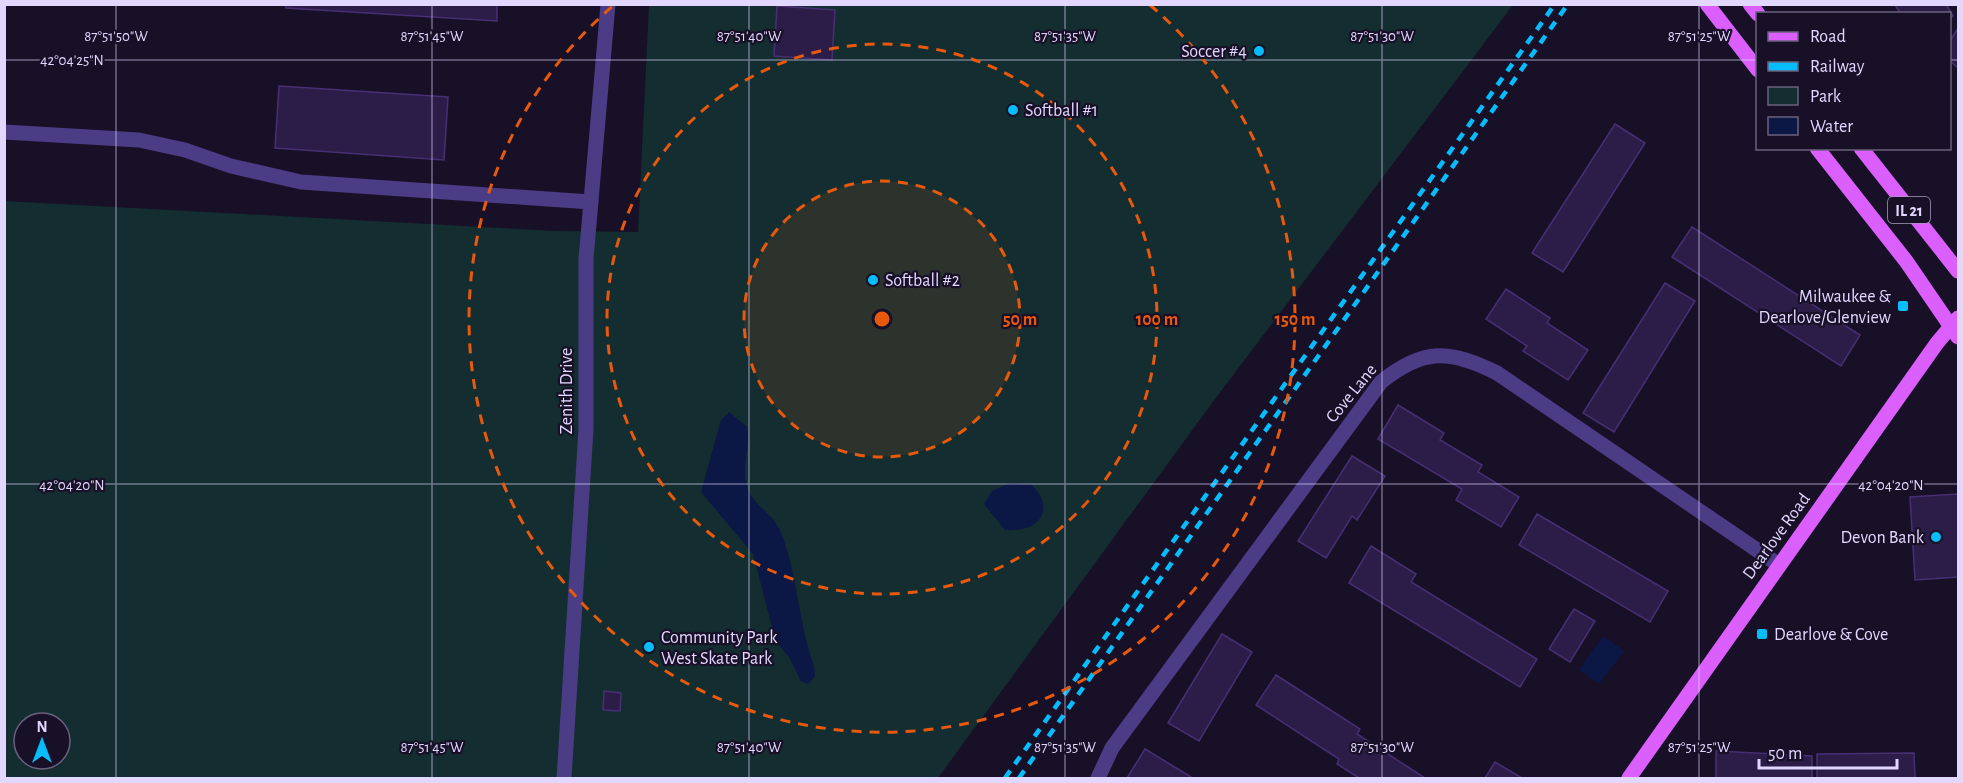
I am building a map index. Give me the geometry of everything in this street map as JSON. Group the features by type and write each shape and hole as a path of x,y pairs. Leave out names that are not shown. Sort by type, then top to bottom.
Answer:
{"main road":[{"path":"1707,4 1756,67"},
{"name":"IL 21","path":"1819,150 1956,327"},
{"name":"IL 21","path":"1863,150 1959,271"},
{"name":"Dearlove Road","path":"1629,778 1779,565 1956,327"}],"street":[{"name":"Zenith Drive","path":"564,778 586,429 586,259 608,4"},
{"path":"4,132 139,140 185,150 231,166 301,182 591,202"},
{"name":"Cove Lane","path":"1098,778 1112,748 1381,382 1410,362 1424,357 1455,355 1497,373 1779,565"}],"green space":[{"path":"649,5 1513,5 1215,399 938,778 5,778 4,201 556,231 638,232"}],"water":[{"path":"729,412 747,427 745,479 747,486 754,499 777,526 787,549 804,632 814,666 815,676 808,684 801,681 789,657 776,642 753,554 701,492 721,420"},
{"path":"1010,483 1032,485 1043,503 1040,518 1026,528 1005,530 984,504 992,491"},
{"path":"1603,636 1624,651 1599,684 1579,670"}],"building":[{"path":"286,4 497,4 497,21 286,8"},
{"path":"1946,4 1951,12 1900,12 1895,5"},
{"path":"777,6 835,10 832,60 774,56"},
{"path":"1958,28 1958,68 1951,62 1951,39"},
{"path":"279,86 448,97 444,160 275,148"},
{"path":"1615,124 1645,143 1563,272 1532,253"},
{"path":"1692,227 1860,335 1841,366 1672,257"},
{"path":"1665,283 1695,301 1614,432 1583,413"},
{"path":"1506,289 1550,318 1547,323 1588,350 1568,380 1523,351 1527,346 1486,319"},
{"path":"1398,405 1444,433 1440,440 1482,465 1478,472 1519,497 1501,527 1456,500 1462,489 1378,439"},
{"path":"1352,456 1385,476 1357,520 1352,516 1326,558 1298,541"},
{"name":"Devon Bank","path":"1958,494 1958,577 1915,580 1910,497"},
{"path":"1537,514 1668,591 1650,622 1519,545"},
{"path":"1371,546 1416,574 1411,582 1537,659 1520,687 1349,583"},
{"path":"1574,609 1595,621 1570,662 1549,649"},
{"path":"1222,634 1252,652 1199,741 1168,723"},
{"path":"1276,675 1360,729 1357,734 1425,778 1359,778 1337,764 1339,759 1256,705"},
{"path":"604,691 621,693 620,711 603,710"},
{"path":"1145,749 1191,777 1127,778"},
{"path":"1716,751 1812,756 1812,778 1716,778"},
{"path":"1914,753 1915,778 1817,778 1817,754"},
{"path":"1495,762 1522,778 1485,778"}],"railway":[{"path":"1005,778 1555,4"},
{"path":"1019,778 1568,4"}],"place":[{"name":"Soccer #4","path":"1259,51"},
{"name":"Softball #1","path":"1013,110"},
{"name":"Softball #2","path":"873,280"},
{"name":"Milwaukee & Dearlove/Glenview","path":"1903,306"},
{"name":"Devon Bank","path":"1936,537"},
{"name":"Dearlove & Cove","path":"1762,634"},
{"name":"Community Park West Skate Park","path":"649,647"}]}
